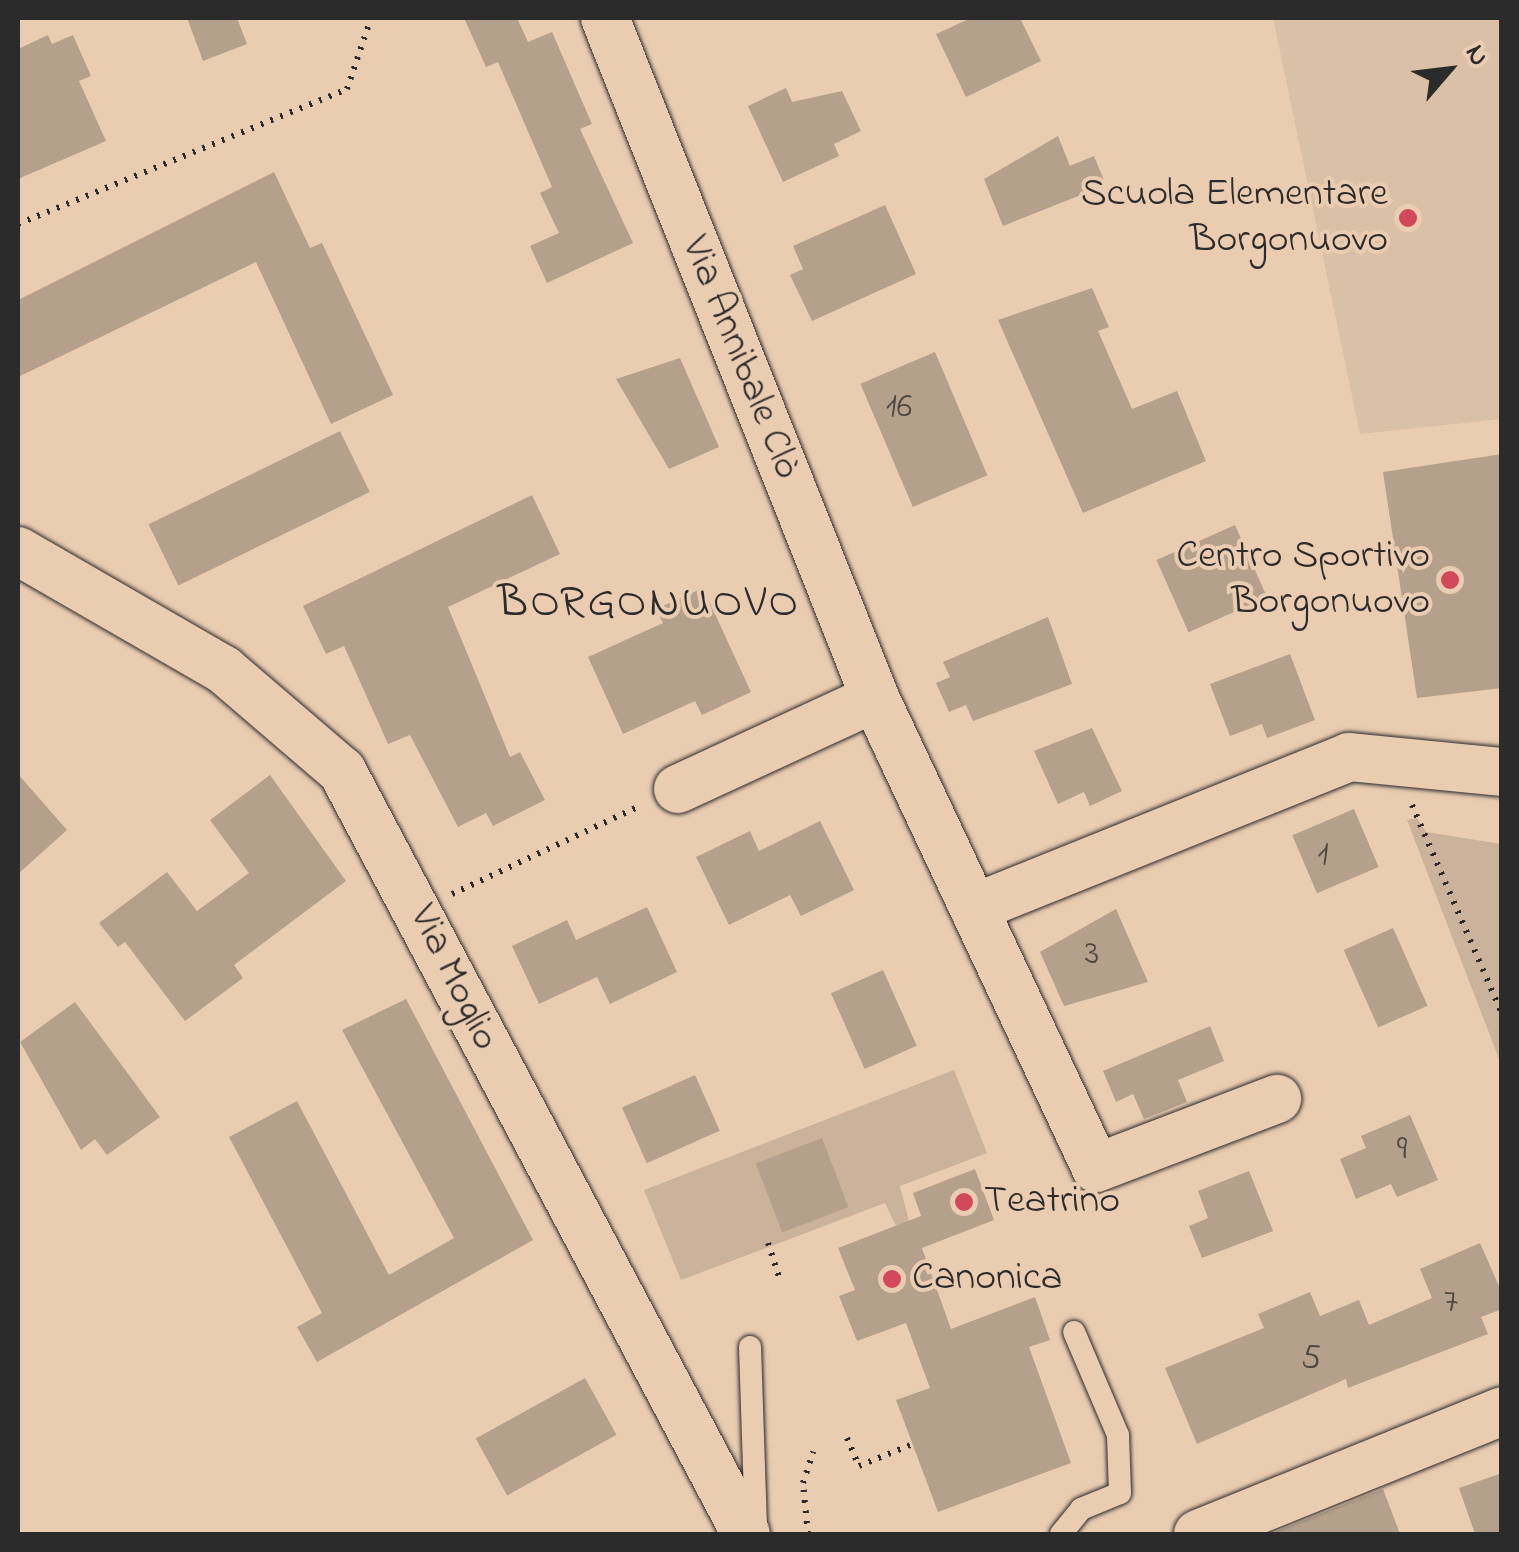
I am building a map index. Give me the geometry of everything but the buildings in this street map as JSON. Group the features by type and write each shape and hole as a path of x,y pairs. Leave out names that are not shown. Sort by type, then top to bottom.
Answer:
{"street":[{"name":"Via Annibale Clò","path":"605,18 875,698 1096,1168 1277,1099"},
{"name":"Via Moglio","path":"18,551 224,670 342,771 421,908 523,1124 746,1534"},
{"path":"678,789 875,698"},
{"path":"974,908 1349,758 1391,758 1502,772"},
{"path":"1198,1534 1502,1411"}],"lane":[{"path":"1062,1534 1081,1509 1120,1493 1118,1434 1074,1332"},
{"path":"750,1348 756,1534"}],"path":[{"path":"18,224 347,89 371,18"},
{"path":"1391,758 1502,1014"},
{"path":"421,908 678,789"},
{"path":"768,1243 779,1277"},
{"path":"847,1438 859,1466 913,1444"},
{"path":"808,1534 803,1483 813,1452"}],"shaded area":[{"name":"Scuola Elementare Borgonuovo","path":"1273,18 1501,18 1501,419 1360,434"},
{"path":"1417,818 1426,832 1501,844 1501,1064 1407,820"},
{"path":"954,1070 987,1153 900,1186 910,1225 896,1226 885,1203 681,1280 644,1190"}],"place":[{"name":"Scuola Elementare Borgonuovo","path":"1408,218"},
{"name":"Centro Sportivo Borgonuovo","path":"1450,580"},
{"name":"Teatrino","path":"964,1202"},
{"name":"Canonica","path":"892,1279"}],"district":[{"name":"BORGONUOVO","path":"649,605"}]}
